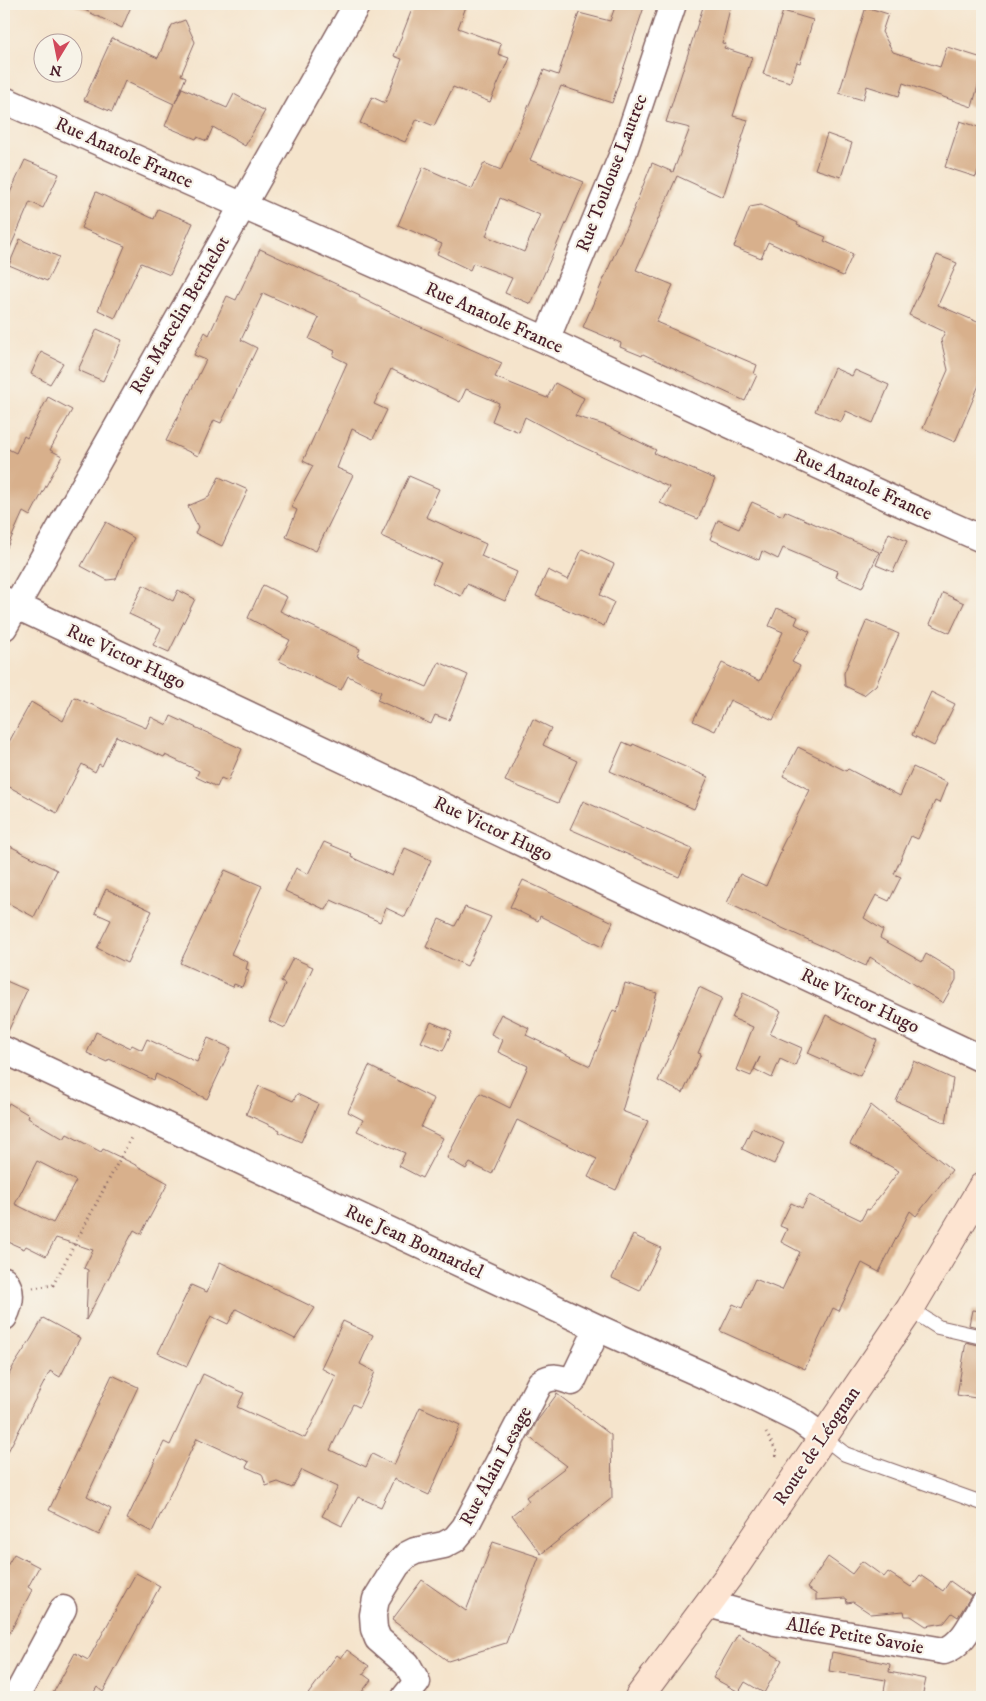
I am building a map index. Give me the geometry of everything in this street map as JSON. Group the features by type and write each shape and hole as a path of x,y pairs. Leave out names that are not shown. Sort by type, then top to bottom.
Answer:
{"main road":[{"name":"Route de Léognan","path":"639,1697 728,1577 910,1309 982,1187"}],"street":[{"name":"Rue Marcelin Berthelot","path":"8,610 357,4"},
{"name":"Rue Toulouse Lautrec","path":"546,340 624,151 673,4"},
{"name":"Rue Anatole France","path":"4,100 546,340 982,539"},
{"name":"Rue Victor Hugo","path":"8,610 982,1059"},
{"name":"Rue Jean Bonnardel","path":"4,1050 598,1328 750,1396 799,1420 823,1436"},
{"path":"4,1316 9,1302 7,1285"},
{"name":"Rue Alain Lesage","path":"405,1697 417,1682 407,1664 378,1639 374,1629 373,1615 376,1599 397,1565 407,1555 444,1546 466,1527 540,1383 548,1378 559,1377 572,1382 598,1328"},
{"name":"Allée Petite Savoie","path":"708,1604 775,1622 944,1652 953,1648 958,1643 982,1606"},
{"path":"16,1697 63,1609"}],"lane":[{"path":"910,1309 938,1327 982,1337"},
{"path":"823,1436 845,1454 982,1503"}],"path":[{"path":"7,1285 53,1285 143,1116"},
{"path":"750,1396 752,1408 777,1452 775,1460"}],"building":[{"path":"72,4 132,4 122,28"},
{"path":"414,4 467,4 458,28 501,44 498,54 509,58 490,102 453,87 434,126 417,119 405,142 360,123 372,97 385,103 402,59 394,56"},
{"path":"616,4 645,4 612,103 561,86 530,160 584,182 531,304 505,293 512,278 473,263 470,270 437,254 442,244 398,225 423,167 472,189 484,163 501,170 544,70 558,75 579,13 610,21","holes":["500,198 540,215 524,252 486,236"]},
{"path":"704,4 731,4 722,43 726,44 724,48 752,57 733,116 748,120 723,197 677,176 636,270 673,285 656,322 757,365 754,374 757,375 745,401 643,354 642,356 620,347 621,343 583,327 652,163 673,172 690,128 666,122"},
{"path":"866,7 888,14 882,32 893,52 940,67 947,47 982,58 982,72 972,107 903,83 899,96 867,86 863,100 839,93"},
{"path":"783,11 813,20 800,63 797,62 790,82 763,74"},
{"path":"185,20 195,42 181,75 186,77 175,103 182,88 227,108 234,94 265,111 245,146 213,127 207,141 197,137 196,139 165,126 174,104 125,81 112,112 84,100 112,38 158,58 172,25"},
{"path":"960,121 982,128 982,158 976,177 945,167"},
{"path":"827,134 852,143 841,177 815,169"},
{"path":"25,160 59,174 43,208 30,202 4,262 4,206"},
{"path":"96,192 154,219 158,209 193,223 170,275 141,263 115,318 98,310 125,246 81,228"},
{"path":"761,205 798,223 797,225 826,237 824,241 853,254 843,276 768,242 761,258 734,247 750,207"},
{"path":"20,239 59,257 47,281 9,265"},
{"path":"260,249 360,295 359,297 412,323 502,363 495,377 547,398 555,383 584,398 575,416 607,426 656,450 654,453 715,479 698,519 660,503 669,487 570,441 525,417 519,432 492,421 499,403 466,389 460,402 391,369 374,404 387,410 373,439 352,429 337,468 353,475 316,551 286,537 297,510 291,507 313,466 303,461 347,363 333,356 335,351 309,339 319,318 263,293 241,340 257,348 221,423 214,420 198,456 166,441 206,360 194,355 205,332 209,335 227,296 236,300"},
{"path":"937,255 957,263 938,305 982,324 982,378 955,442 923,428 948,370 941,340 945,332 909,315"},
{"path":"97,329 122,340 103,381 78,370"},
{"path":"41,352 63,363 50,384 31,374"},
{"path":"834,368 852,376 855,370 889,385 873,423 846,411 841,422 815,411"},
{"path":"48,397 72,410 50,450 62,456 30,516 23,512 4,554 4,447 16,453 24,436 27,438"},
{"path":"409,476 439,489 426,517 486,544 481,556 517,572 505,601 467,584 461,596 432,583 441,563 381,536"},
{"path":"219,477 248,490 222,546 195,533 198,527 188,506 209,497"},
{"path":"752,502 783,516 785,511 879,552 862,588 836,577 838,571 783,548 778,559 762,551 759,560 710,539 718,520 739,529"},
{"path":"106,522 134,538 116,579 107,580 81,566"},
{"path":"889,533 907,541 893,572 876,565"},
{"path":"582,549 614,564 600,595 614,602 604,626 536,596 548,570 568,580"},
{"path":"143,585 173,601 178,590 195,599 169,652 153,645 161,629 129,614"},
{"path":"263,585 287,597 280,611 360,649 357,656 427,687 439,662 468,675 449,720 435,715 431,724 377,700 381,692 348,676 341,690 279,661 290,640 248,618"},
{"path":"943,593 964,603 950,633 930,624"},
{"path":"777,608 798,617 795,624 810,632 792,662 800,666 773,720 730,700 715,731 693,721 722,663 760,681 783,632 769,626"},
{"path":"867,620 899,634 876,685 864,695 845,686 844,673"},
{"path":"931,692 955,704 934,746 912,735"},
{"path":"74,697 146,728 151,717 167,725 171,716 242,749 228,781 221,778 217,787 196,777 199,771 165,755 164,757 116,736 102,766 99,764 95,772 82,764 57,813 4,784 4,751 31,702 63,721"},
{"path":"533,719 551,728 543,745 577,761 558,803 505,781"},
{"path":"623,742 632,746 633,744 708,777 694,809 610,771"},
{"path":"798,747 846,771 848,769 900,796 913,767 947,783 939,803 935,801 918,839 911,836 894,874 901,877 889,901 876,895 864,918 883,930 880,938 922,962 926,954 956,972 956,980 943,1003 870,957 866,966 727,903 740,874 766,886 782,850 780,850 810,790 783,776"},
{"path":"583,801 692,849 679,877 570,829"},
{"path":"324,842 352,854 351,857 392,876 405,848 431,860 405,917 386,908 380,922 331,900 326,910 285,891 296,868 308,874"},
{"path":"4,843 57,870 34,917 4,901"},
{"path":"225,870 262,886 231,954 248,962 246,969 249,970 242,987 234,984 233,987 180,963"},
{"path":"523,880 613,922 602,947 540,916 538,921 510,907"},
{"path":"106,889 152,911 127,963 97,948 111,920 95,913"},
{"path":"465,907 491,917 467,966 426,947 439,919 455,926"},
{"path":"293,958 313,967 285,1028 269,1021 285,984 281,982"},
{"path":"4,980 27,990 6,1036 4,1035"},
{"path":"625,983 657,993 622,1111 648,1121 616,1190 588,1177 597,1159 517,1120 492,1174 470,1163 466,1169 447,1158 480,1093 510,1108 528,1066 498,1052 503,1040 491,1034 501,1014 529,1028 526,1035 590,1066 613,1010 617,1012"},
{"path":"699,987 722,998 698,1053 701,1054 683,1093 658,1081"},
{"path":"743,993 781,1011 770,1034 802,1048 795,1066 780,1059 772,1078 754,1069 751,1076 736,1070 753,1027 732,1018"},
{"path":"826,1015 877,1040 860,1076 808,1053"},
{"path":"431,1022 452,1031 443,1051 421,1042"},
{"path":"96,1032 130,1048 132,1045 142,1050 147,1039 197,1062 208,1038 231,1048 207,1099 156,1074 154,1080 109,1059 107,1062 87,1053"},
{"path":"914,1061 953,1079 946,1123 896,1101"},
{"path":"369,1066 434,1099 421,1127 443,1138 422,1178 399,1166 405,1153 357,1131 363,1120 348,1112"},
{"path":"259,1086 293,1101 297,1094 318,1104 301,1142 246,1114"},
{"path":"9,1103 29,1115 28,1118 64,1139 67,1134 101,1152 103,1149 168,1183 141,1234 134,1230 86,1320 88,1270 84,1268 93,1250 56,1238 46,1256 26,1246 24,1249 4,1240 4,1114","holes":["37,1161 76,1181 53,1223 15,1204"]},
{"path":"871,1105 952,1170 916,1216 910,1211 879,1272 862,1263 839,1311 833,1308 805,1369 720,1331 733,1304 742,1308 755,1279 782,1290 800,1252 781,1242 787,1229 780,1226 791,1203 802,1208 809,1195 861,1220 867,1209 869,1210 899,1171 850,1144"},
{"path":"752,1128 784,1143 774,1164 742,1149"},
{"path":"633,1235 661,1248 640,1291 612,1278"},
{"path":"220,1262 315,1308 295,1339 236,1309 228,1324 211,1316 187,1366 158,1353 191,1285 207,1292"},
{"path":"972,1310 982,1311 982,1328 969,1325"},
{"path":"43,1318 80,1338 60,1377 50,1371 4,1459 4,1384"},
{"path":"343,1321 373,1335 360,1364 375,1372 359,1407 353,1404 330,1450 366,1467 372,1454 394,1465 420,1407 460,1425 429,1495 394,1479 381,1507 358,1497 342,1526 322,1516 338,1487 302,1470 292,1488 278,1482 266,1486 262,1474 246,1467 249,1462 197,1438 152,1532 127,1519 164,1442 170,1445 203,1374 244,1393 237,1407 305,1438 336,1376 321,1368"},
{"path":"966,1342 982,1346 982,1399 957,1395"},
{"path":"112,1375 138,1387 87,1496 111,1509 99,1535 49,1510"},
{"path":"557,1394 611,1435 612,1498 541,1554 512,1515 529,1501 526,1497 567,1466 529,1437 537,1421"},
{"path":"493,1542 539,1557 506,1643 448,1661 392,1620 422,1580 466,1611"},
{"path":"14,1554 39,1567 28,1587 32,1590 4,1644 4,1571"},
{"path":"828,1557 852,1574 862,1561 884,1577 888,1572 911,1587 920,1575 943,1591 950,1581 971,1596 958,1617 952,1613 944,1623 926,1626 911,1616 905,1616 904,1611 871,1614 853,1602 847,1603 846,1598 816,1600 816,1594 807,1588"},
{"path":"136,1573 160,1586 103,1692 97,1687 91,1697 51,1697 75,1653 88,1660"},
{"path":"738,1634 782,1660 764,1693 745,1682 739,1692 713,1678"},
{"path":"347,1650 369,1666 363,1674 371,1680 358,1697 306,1697 337,1655 341,1658"},
{"path":"832,1652 890,1664 889,1672 926,1679 922,1697 883,1697 886,1680 829,1671"}]}
